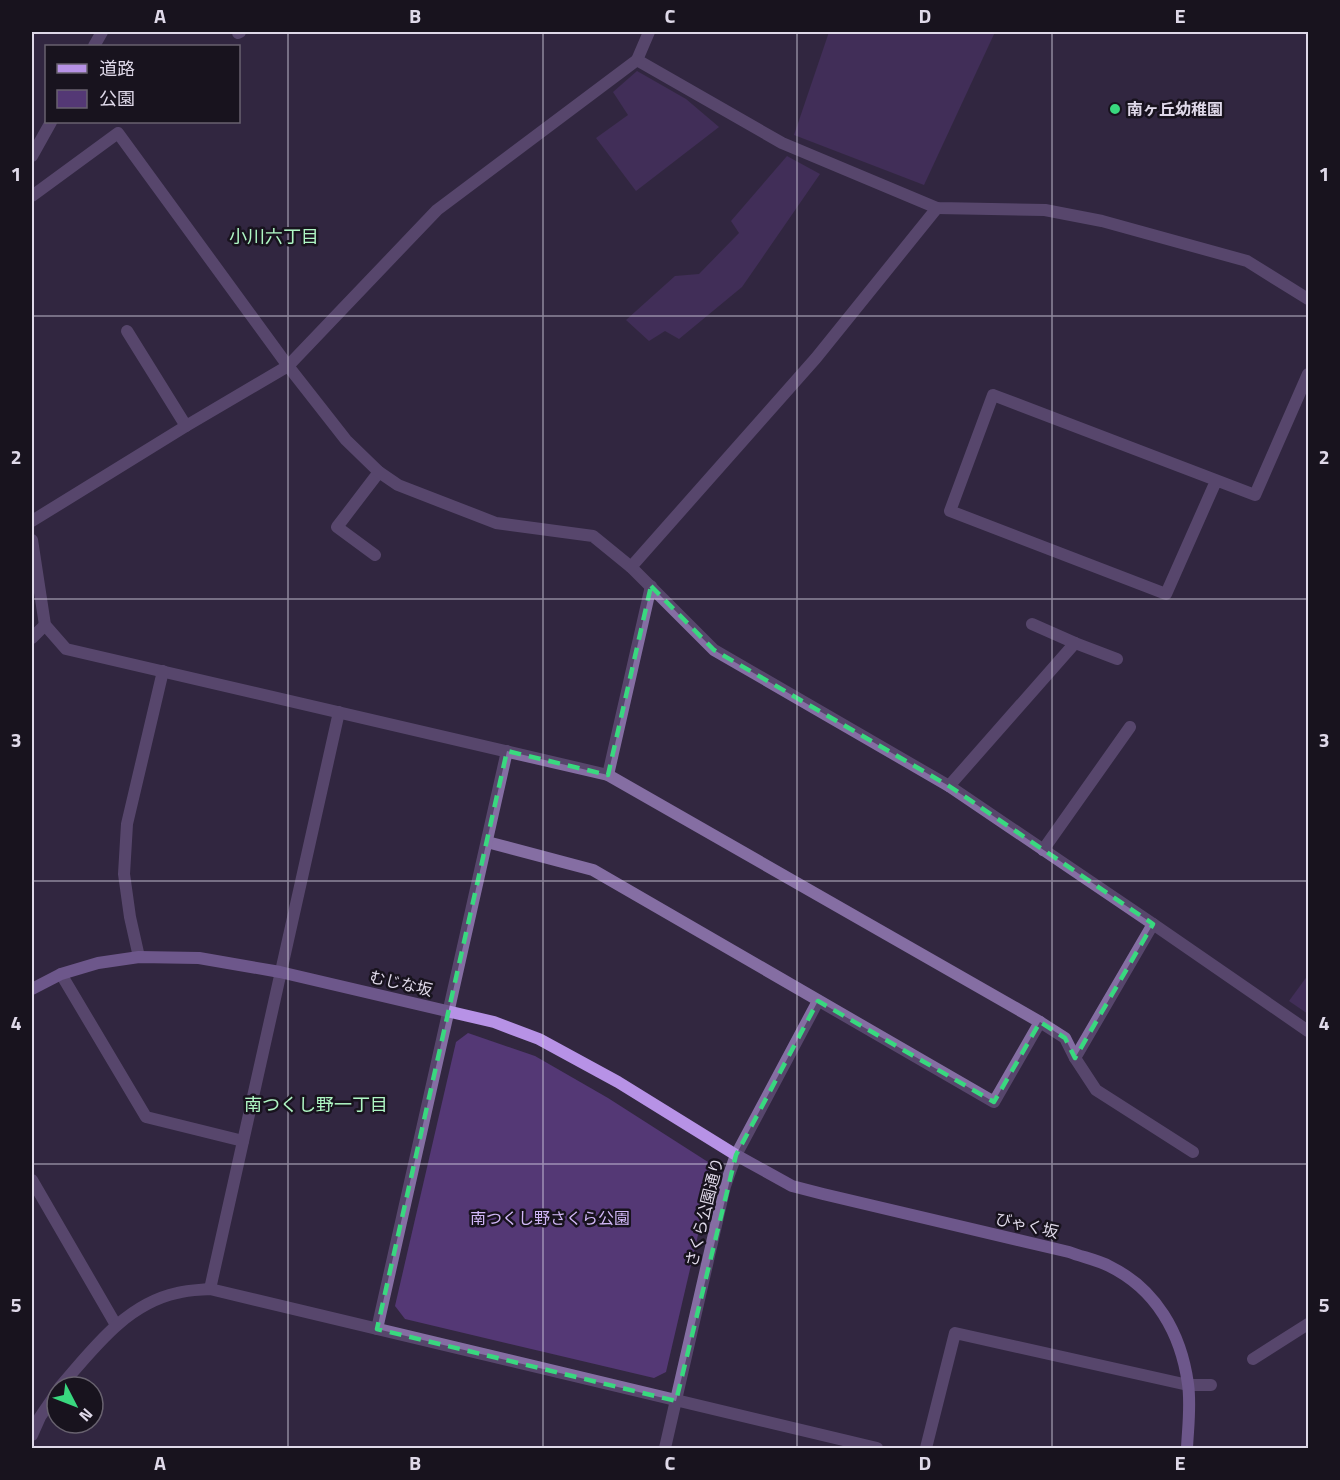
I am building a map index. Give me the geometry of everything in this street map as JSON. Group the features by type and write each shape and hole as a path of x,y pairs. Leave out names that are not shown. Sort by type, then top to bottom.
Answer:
{"street":[{"path":"32,521 288,366 437,210 637,60 649,32"},
{"path":"637,60 782,143 937,208 1045,210 1102,221 1247,261 1308,300"},
{"path":"32,156 50,123"},
{"path":"32,196 118,133 288,366 346,440 379,472 398,485 496,523 593,536 631,567 714,650 949,786 1308,1032"},
{"path":"631,567 816,358 937,208"},
{"path":"128,331 186,426"},
{"path":"1216,481 1166,594 950,511 993,395 1255,495 1308,374"},
{"path":"375,555 337,526 379,472"},
{"path":"32,540 45,625 66,649 608,775 1065,1038 1096,1090 1193,1152"},
{"path":"608,775 651,586"},
{"path":"1032,624 1117,659"},
{"path":"32,638 45,625"},
{"path":"949,786 1075,643"},
{"path":"139,957 124,874 127,824 163,671"},
{"path":"210,1289 339,712"},
{"path":"1043,850 1130,727"},
{"path":"377,1329 507,751"},
{"path":"487,842 593,870 994,1102 1040,1022"},
{"path":"1075,1058 1153,924"},
{"name":"むじな坂","path":"32,989 61,974 98,963 139,957 199,958 280,972 448,1011 494,1022 539,1039 618,1082 736,1155"},
{"path":"61,974 146,1117 243,1141"},
{"name":"さくら公園通り","path":"665,1449 725,1186 736,1155 818,1001"},
{"name":"びゃく坂","path":"736,1155 792,1186 1069,1252 1109,1266 1135,1282 1156,1303 1171,1324 1182,1354 1188,1385 1187,1449"},
{"path":"32,1180 116,1325"},
{"path":"70,1375 116,1325 146,1304 177,1293 210,1289 877,1449"},
{"path":"1253,1359 1308,1324"},
{"path":"926,1449 955,1333 1188,1385 1210,1385"},
{"path":"32,1435 45,1410"}],"highlighted area":[{"path":"651,586 714,650 949,786 1153,924 1075,1058 1065,1038 1040,1022 994,1102 818,1001 736,1155 676,1401 377,1329 507,751 608,775"}],"green space":[{"path":"829,32 995,32 924,185 794,135"},
{"path":"637,71 686,99 719,127 636,191 596,138 628,115 613,92"},
{"path":"787,156 820,174 742,287 679,339 665,331 649,341 626,320 675,276 699,274 739,233 731,221"},
{"path":"1308,975 1308,1014 1289,1001"},
{"name":"南つくし野さくら公園","path":"468,1033 535,1056 608,1098 708,1162 712,1175 666,1372 654,1378 405,1319 395,1306 456,1042"}],"place":[{"name":"南ヶ丘幼稚園","path":"1115,109"}],"district":[{"name":"小川六丁目","path":"274,236"},
{"name":"南つくし野一丁目","path":"316,1104"}]}
